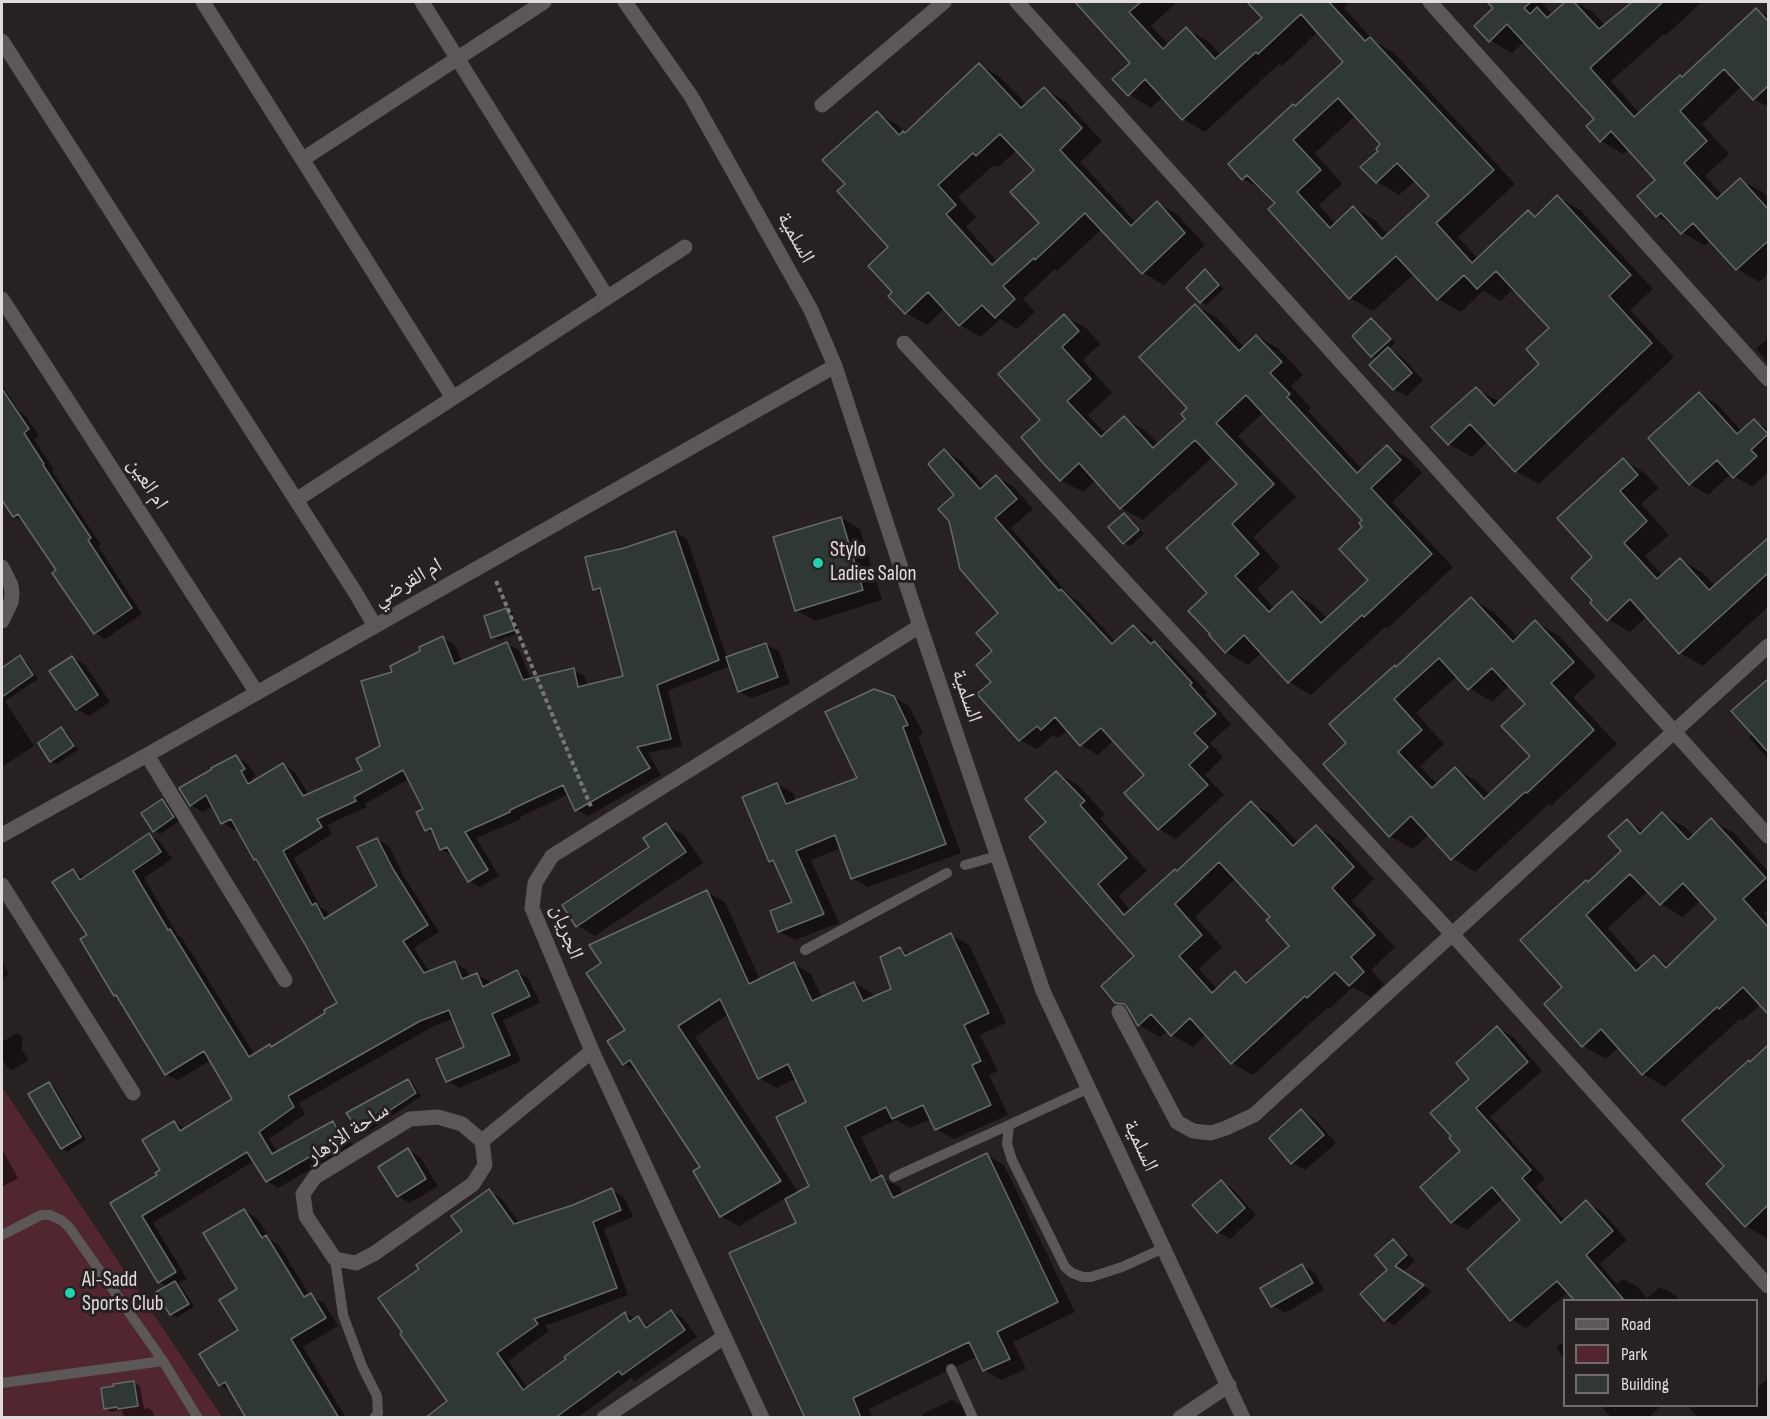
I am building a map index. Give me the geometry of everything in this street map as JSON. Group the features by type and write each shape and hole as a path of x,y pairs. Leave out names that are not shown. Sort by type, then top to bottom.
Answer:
{"street":[{"path":"203,2 453,398"},
{"path":"422,2 607,297"},
{"path":"303,159 544,2"},
{"name":"السلمية","path":"625,2 692,96 811,310 835,366 1043,991 1244,1418"},
{"path":"822,105 944,2"},
{"path":"1017,2 1675,730 1768,836"},
{"path":"1430,2 1768,379"},
{"path":"2,41 375,626"},
{"path":"296,500 685,247"},
{"name":"ام العين","path":"2,299 257,693"},
{"path":"904,343 1453,934 1768,1286"},
{"name":"ام القرضي","path":"2,836 835,366"},
{"path":"2,567 8,577 12,594 11,602 2,621"},
{"name":"الجريان","path":"762,1418 592,1051 532,908 535,883 552,856 920,626"},
{"path":"1119,1012 1176,1122 1193,1131 1211,1133 1254,1115 1768,646"},
{"path":"147,755 285,980"},
{"path":"2,885 133,1093"},
{"path":"335,1259 356,1263 375,1253 473,1185 485,1165 482,1141 592,1051"},
{"name":"ساحة الازهار","path":"335,1259 306,1215 303,1194 315,1177 410,1119 438,1117 462,1124 482,1141"},
{"path":"604,1418 724,1337"},
{"path":"1180,1418 1229,1385"}],"lane":[{"path":"965,865 998,856"},
{"path":"805,950 947,873"},
{"path":"894,1177 1089,1088"},
{"path":"1009,1125 1007,1143 1012,1160 1065,1267 1072,1273 1083,1277 1091,1276 1122,1267 1164,1248"},
{"path":"2,1235 41,1215 50,1215 61,1220 76,1236 164,1361 198,1418"},
{"path":"335,1259 343,1315 362,1366 377,1396 378,1413 374,1418"},
{"path":"2,1383 164,1361"},
{"path":"951,1369 973,1418"}],"path":[{"path":"488,562 600,826"}],"green space":[{"name":"Al-Sadd Sports Club","path":"2,1087 222,1417 2,1417"}],"building":[{"path":"1075,2 1141,2 1129,12 1163,49 1186,27 1215,59 1262,18 1247,2 1329,2 1365,41 1370,37 1494,170 1436,223 1472,263 1528,210 1535,217 1557,195 1631,275 1609,296 1652,343 1515,472 1470,424 1448,445 1431,427 1476,387 1494,406 1539,364 1526,349 1549,328 1496,271 1477,289 1464,275 1437,300 1396,256 1349,299 1268,209 1275,203 1247,175 1242,180 1228,164 1343,62 1301,14 1182,120 1145,79 1128,96 1112,79 1130,63","holes":["1338,98 1380,144 1376,149 1378,151 1360,167 1376,183 1397,163 1429,196 1382,239 1353,206 1330,228 1297,192 1321,170 1293,140"]},
{"path":"1487,2 1531,2 1524,8 1530,14 1537,7 1547,18 1565,2 1574,2 1599,29 1632,2 1663,2 1590,68 1634,117 1680,75 1682,77 1756,8 1768,21 1768,86 1753,100 1724,69 1680,111 1707,141 1684,163 1717,199 1740,178 1768,209 1768,241 1736,270 1693,223 1681,234 1661,213 1656,217 1637,196 1655,180 1611,131 1600,142 1586,126 1594,119 1507,24 1489,42 1474,26 1493,8"},
{"path":"979,63 1021,108 1044,87 1058,102 1082,128 1060,150 1131,226 1157,201 1185,233 1142,274 1085,213 1035,260 1034,258 1003,286 1015,299 995,318 982,305 959,326 928,292 905,314 888,296 892,292 868,266 888,247 837,191 845,184 822,160 877,111 899,135 903,131 905,133","holes":["1000,134 1034,170 1010,192 1039,223 992,265 946,214 956,205 938,185 973,153 976,156"]},
{"path":"1205,269 1219,285 1200,303 1186,288"},
{"path":"1195,304 1239,351 1256,335 1282,362 1270,373 1290,394 1287,397 1357,473 1387,445 1401,460 1371,488 1432,554 1288,683 1244,635 1225,653 1188,611 1207,593 1166,548 1237,484 1195,440 1120,509 1079,463 1060,481 1043,463 1021,437 1040,420 998,374 1064,314 1079,331 1062,347 1091,379 1067,401 1101,437 1124,416 1153,448 1185,419 1181,414 1187,408 1139,357","holes":["1246,395 1362,520 1359,523 1362,527 1339,549 1368,580 1321,623 1292,591 1269,612 1235,576 1259,554 1232,524 1274,484 1216,423"]},
{"path":"1371,318 1391,339 1371,357 1352,336"},
{"path":"1388,347 1412,373 1393,390 1369,365"},
{"path":"2,389 29,429 24,433 91,538 88,540 132,608 94,634 52,573 56,570 18,514 13,517 2,500"},
{"path":"1699,392 1737,434 1754,419 1768,434 1751,450 1757,456 1733,478 1717,460 1689,485 1648,438"},
{"path":"944,449 980,489 996,475 1017,499 995,518 1059,591 1061,589 1112,644 1133,625 1151,644 1154,641 1216,714 1194,733 1208,747 1189,765 1208,785 1158,830 1124,793 1144,775 1101,728 1080,746 1055,717 1041,730 1037,726 1019,741 977,694 991,682 976,665 992,651 976,633 998,613 960,569 949,521 938,509 954,495 928,464"},
{"path":"1623,458 1638,475 1620,491 1647,521 1624,543 1657,579 1680,558 1709,590 1768,538 1768,573 1679,654 1630,599 1607,621 1590,603 1592,600 1571,578 1592,557 1557,518"},
{"path":"1124,513 1139,530 1123,544 1108,527"},
{"name":"Stylo Ladies Salon","path":"841,517 863,590 795,611 773,537"},
{"path":"675,531 719,660 657,685 671,739 637,747 650,768 575,811 563,785 465,832 488,870 468,882 447,847 440,850 431,828 425,831 416,812 423,809 403,770 354,797 356,801 317,819 322,827 283,851 312,905 316,903 324,919 377,886 357,847 377,838 393,869 428,925 403,941 424,973 455,961 462,979 477,973 483,987 517,970 530,996 492,1014 510,1055 446,1082 436,1059 464,1047 449,1010 420,1021 288,1096 294,1107 259,1132 272,1154 333,1121 342,1138 266,1182 247,1152 142,1216 176,1272 158,1283 110,1203 157,1175 155,1173 160,1170 142,1140 174,1121 180,1131 232,1099 204,1051 165,1075 80,939 87,935 52,882 73,869 80,880 149,833 161,852 133,871 249,1057 270,1044 271,1047 337,1003 231,819 221,824 206,795 190,806 179,788 236,755 245,769 241,771 248,784 283,763 303,796 362,770 356,759 380,746 361,681 392,672 390,666 420,651 419,647 443,636 454,664 507,642 523,680 574,668 578,687 623,676 600,588 593,590 585,557 624,548"},
{"path":"1471,597 1513,642 1535,620 1574,662 1551,683 1594,730 1451,860 1411,816 1389,837 1323,764 1346,743 1329,724 1395,665 1396,667","holes":["1439,658 1468,690 1492,668 1525,704 1501,726 1530,756 1484,799 1455,767 1432,788 1398,752 1422,730 1394,699"]},
{"path":"507,608 515,630 491,638 484,616"},
{"path":"766,643 778,677 738,692 726,657"},
{"path":"20,655 33,675 2,697 2,668"},
{"path":"72,656 98,695 76,710 49,671"},
{"path":"1768,679 1768,752 1731,711"},
{"path":"874,689 894,696 908,725 903,727 946,844 851,879 835,835 796,851 824,914 778,932 770,911 792,902 773,860 769,862 742,797 777,783 786,804 857,778 825,712"},
{"path":"61,727 74,746 50,762 38,743"},
{"path":"1056,771 1085,801 1080,805 1127,858 1098,884 1124,915 1175,869 1177,871 1251,801 1293,846 1316,825 1354,867 1332,888 1375,935 1351,957 1364,972 1349,986 1335,972 1307,998 1305,996 1231,1064 1190,1018 1171,1036 1151,1014 1138,1026 1127,1007 1124,1004 1115,1003 1101,986 1134,956 1029,837 1046,822 1025,799","holes":["1219,862 1270,917 1266,920 1289,946 1246,983 1235,971 1212,993 1179,956 1202,935 1175,904"]},
{"path":"162,799 174,817 153,832 141,813"},
{"path":"1662,812 1688,840 1711,818 1766,878 1743,899 1768,927 1768,1014 1743,987 1719,1009 1717,1007 1642,1075 1601,1029 1582,1047 1544,1004 1562,987 1520,940 1621,851 1608,836 1627,819 1640,834","holes":["1630,874 1660,905 1683,883 1716,919 1666,968 1654,955 1636,971 1586,915"]},
{"path":"666,823 686,852 576,927 562,905 649,847 643,838"},
{"path":"707,890 749,984 794,962 812,1001 854,982 863,1001 891,989 880,957 900,947 905,956 951,933 989,1013 964,1025 981,1061 972,1065 991,1105 935,1130 923,1105 892,1119 886,1107 845,1127 871,1181 882,1175 893,1198 987,1153 1058,1302 997,1332 1010,1359 983,1371 969,1342 853,1398 861,1418 805,1418 729,1253 796,1223 785,1199 809,1186 776,1117 806,1102 788,1064 758,1079 720,999 678,1026 781,1181 720,1217 693,1171 700,1167 630,1060 623,1065 607,1041 625,1030 586,973 601,963 589,945"},
{"path":"1497,1026 1528,1062 1476,1108 1531,1170 1522,1178 1561,1223 1586,1200 1613,1231 1586,1255 1623,1299 1573,1299 1557,1281 1510,1321 1467,1269 1520,1220 1492,1187 1451,1223 1420,1187 1460,1151 1449,1138 1451,1136 1430,1113 1469,1079 1456,1063"},
{"path":"1768,1045 1768,1205 1745,1227 1706,1184 1724,1166 1682,1120"},
{"path":"408,1079 416,1093 359,1131 346,1113"},
{"path":"49,1082 81,1137 61,1149 28,1094"},
{"path":"1301,1109 1324,1135 1291,1164 1269,1138"},
{"path":"408,1148 426,1179 397,1197 378,1167"},
{"path":"1221,1180 1245,1208 1217,1233 1192,1205"},
{"path":"612,1188 621,1210 593,1222 617,1288 534,1319 538,1324 497,1353 523,1390 625,1312 629,1322 638,1316 646,1328 671,1310 685,1330 622,1375 619,1371 555,1418 425,1418 447,1401 378,1298 419,1269 416,1265 462,1231 451,1216 489,1189 514,1224 573,1205"},
{"path":"244,1209 262,1238 266,1235 304,1297 311,1293 326,1318 291,1339 339,1418 246,1418 225,1382 219,1386 199,1354 238,1330 219,1300 237,1289 203,1233"},
{"path":"1393,1239 1407,1255 1395,1266 1424,1285 1384,1321 1360,1294 1387,1270 1375,1255"},
{"path":"1302,1264 1313,1283 1271,1307 1260,1288"},
{"path":"175,1281 189,1304 170,1315 156,1292"},
{"path":"134,1381 138,1406 104,1409 101,1388"}],"place":[{"name":"Stylo Ladies Salon","path":"818,563"},
{"name":"Al-Sadd Sports Club","path":"70,1293"}]}
